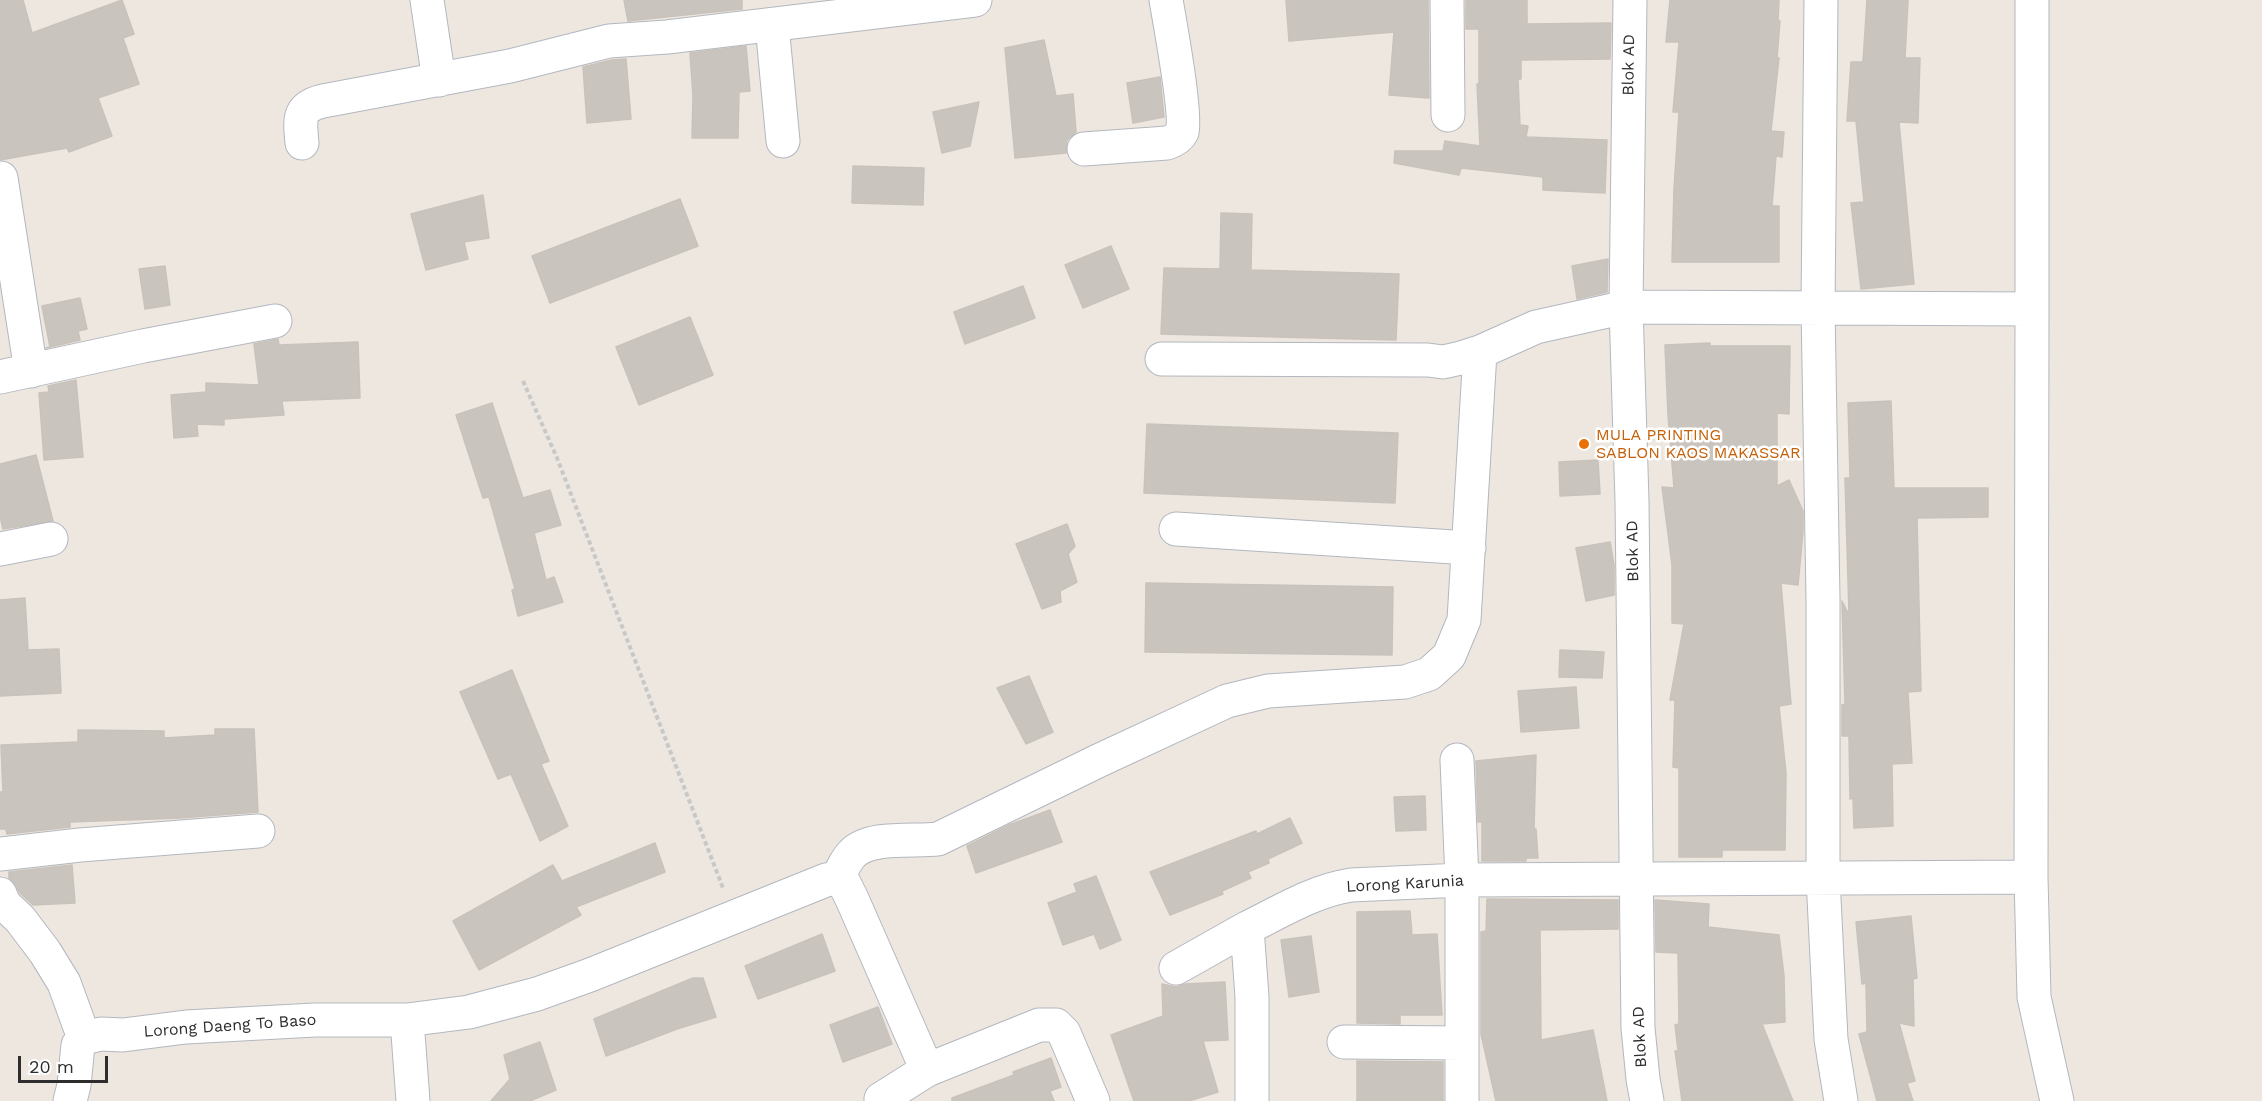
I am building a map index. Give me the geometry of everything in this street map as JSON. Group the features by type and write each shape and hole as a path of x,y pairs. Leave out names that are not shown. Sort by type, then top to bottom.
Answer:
{"street":[{"path":"427,0 439,80"},
{"path":"302,143 302,116 308,105 323,101 510,66 609,41 667,37 975,0"},
{"path":"1084,149 1167,143 1180,134 1182,111 1167,0"},
{"path":"1447,0 1448,115"},
{"name":"Blok AD","path":"1629,0 1626,307 1632,501 1638,1028 1647,1101"},
{"path":"1821,0 1818,307 1823,599 1823,878 1831,1039 1840,1101"},
{"path":"2032,0 2031,877 2034,997 2057,1101"},
{"path":"772,25 783,141"},
{"path":"1,178 16,374 143,346 274,321"},
{"path":"1162,359 1443,362 1480,352 1536,327 1626,307 2032,309"},
{"path":"927,1070 852,899 843,883 837,878 853,853 861,847 885,840 919,842 938,838 1227,701 1268,691 1405,682 1429,674 1449,656 1464,620 1480,352"},
{"path":"1176,529 1469,548"},
{"path":"0,549 51,539"},
{"path":"1457,760 1461,880 1462,1101"},
{"path":"0,854 80,845 258,831"},
{"name":"Lorong Karunia","path":"1176,968 1246,928 1312,896 1351,885 1461,880 2031,877"},
{"name":"Lorong Daeng To Baso","path":"84,1038 101,1034 123,1035 186,1027 315,1020 407,1020 469,1012 537,994 590,975 826,880 837,878"},
{"path":"0,894 4,904 20,919 45,952 64,983 84,1038 78,1045 70,1101"},
{"path":"1246,928 1252,997 1252,1101"},
{"path":"407,1020 413,1101"},
{"path":"880,1100 927,1070 1039,1025 1056,1025 1064,1033 1093,1101"},
{"path":"1344,1042 1462,1043"}],"path":[{"path":"523,381 557,458 734,917"}],"building":[{"path":"0,0 23,0 32,33 122,0 134,34 123,38 139,84 98,98 112,136 69,152 67,148 0,160"},
{"path":"624,0 742,0 742,9 628,21"},
{"path":"1286,0 1428,0 1429,98 1389,95 1394,32 1289,41"},
{"path":"1466,0 1527,0 1527,24 1611,23 1610,59 1521,60 1521,79 1518,79 1520,125 1528,126 1526,137 1607,140 1605,193 1543,190 1543,177 1461,168 1459,175 1394,163 1395,151 1443,151 1445,141 1480,146 1477,84 1479,84 1479,29 1466,29"},
{"path":"1670,0 1779,0 1777,58 1779,58 1771,131 1784,132 1782,157 1776,156 1772,206 1779,206 1779,262 1672,262 1679,112 1673,112 1679,42 1666,42"},
{"path":"1867,0 1908,0 1905,58 1920,58 1918,123 1899,122 1914,284 1861,289 1851,203 1864,202 1856,121 1847,121 1851,62 1863,62"},
{"path":"1044,40 1056,96 1073,94 1076,132 1067,140 1066,153 1015,158 1005,48"},
{"path":"746,46 750,91 739,92 738,138 692,138 693,96 690,53"},
{"path":"626,59 631,119 587,123 583,67"},
{"path":"1160,77 1164,117 1133,123 1127,83"},
{"path":"979,102 970,146 942,153 933,112"},
{"path":"853,166 924,168 923,205 852,203"},
{"path":"483,195 489,238 464,242 468,259 426,270 411,214"},
{"path":"680,199 698,246 550,303 532,256"},
{"path":"1221,213 1252,214 1251,270 1399,274 1396,340 1161,334 1164,268 1220,269"},
{"path":"1111,246 1129,289 1083,308 1065,265"},
{"path":"1608,259 1607,292 1577,299 1572,266"},
{"path":"165,266 170,305 145,309 139,269"},
{"path":"1023,286 1035,318 965,344 954,312"},
{"path":"80,298 87,329 78,331 80,340 46,348 50,347 42,306"},
{"path":"690,317 713,375 639,405 616,347"},
{"path":"278,339 279,345 358,342 360,398 282,401 284,415 224,419 224,425 197,424 198,436 174,438 171,395 206,392 206,383 259,385 254,344"},
{"path":"1710,343 1710,346 1790,346 1789,414 1777,413 1777,486 1789,480 1803,511 1803,532 1798,585 1781,583 1791,704 1779,706 1786,773 1785,850 1722,850 1722,857 1679,857 1679,768 1673,767 1675,700 1670,700 1684,624 1672,623 1672,565 1662,487 1674,488 1665,345"},
{"path":"76,380 83,457 44,460 39,393 49,392 48,386"},
{"path":"1891,401 1894,488 1988,488 1988,517 1917,518 1921,691 1908,692 1912,763 1892,764 1893,826 1854,828 1853,798 1850,799 1849,736 1842,736 1842,705 1845,704 1842,601 1849,615 1845,478 1850,478 1848,403"},
{"path":"492,403 523,498 550,490 561,525 534,533 546,580 554,577 563,602 518,616 512,590 515,589 489,497 483,498 456,415"},
{"path":"1147,424 1398,433 1395,503 1144,493"},
{"path":"36,455 53,521 3,529 0,516 0,464"},
{"path":"1598,460 1600,494 1560,496 1559,462"},
{"path":"1067,524 1075,546 1068,554 1077,582 1060,591 1061,602 1042,609 1016,544"},
{"path":"1610,542 1614,565 1614,595 1586,601 1576,548"},
{"path":"1146,583 1393,587 1392,655 1145,652"},
{"path":"25,598 28,650 59,649 61,693 0,696 0,600"},
{"path":"1560,650 1604,652 1602,678 1559,677"},
{"path":"512,670 549,761 541,764 568,826 540,841 511,774 498,779 460,692"},
{"path":"1029,676 1053,732 1026,744 997,688"},
{"path":"1576,687 1579,728 1521,732 1518,691"},
{"path":"215,729 254,729 258,812 180,818 70,822 70,827 7,834 6,829 0,829 0,792 3,792 1,745 78,742 78,730 164,731 164,738 215,735"},
{"path":"1536,755 1534,829 1536,829 1538,858 1526,858 1526,861 1482,861 1482,822 1478,822 1476,761"},
{"path":"1425,796 1426,830 1396,831 1394,797"},
{"path":"1050,810 1062,842 976,873 967,846 1009,825"},
{"path":"1290,818 1302,843 1268,859 1269,863 1248,872 1251,878 1222,891 1223,894 1170,915 1150,872 1256,831 1257,834"},
{"path":"655,843 665,872 576,907 581,915 479,970 453,921 553,865 562,881"},
{"path":"72,865 75,903 33,905 9,878 9,872"},
{"path":"1096,876 1121,940 1100,949 1094,934 1063,945 1048,903 1077,892 1074,884"},
{"path":"1487,899 1618,900 1618,929 1540,930 1541,1040 1593,1030 1607,1101 1496,1101 1481,1034 1481,932 1486,931"},
{"path":"1655,900 1709,904 1708,927 1779,935 1784,976 1785,1022 1762,1024 1793,1101 1682,1101 1675,1051 1678,1051 1675,1025 1679,1024 1678,953 1656,952"},
{"path":"1410,911 1412,935 1437,934 1442,1015 1400,1015 1400,1024 1357,1023 1357,912"},
{"path":"1911,916 1917,978 1913,979 1914,1026 1899,1023 1915,1081 1907,1083 1913,1101 1877,1101 1859,1034 1867,1032 1866,983 1862,984 1856,922"},
{"path":"822,934 835,971 758,999 745,966"},
{"path":"1311,936 1319,992 1289,997 1281,940"},
{"path":"693,978 703,978 716,1017 606,1056 594,1019"},
{"path":"1225,982 1228,1040 1203,1041 1218,1092 1189,1101 1134,1101 1111,1035 1163,1016 1162,984 1176,987 1186,984"},
{"path":"878,1007 892,1044 843,1062 830,1025"},
{"path":"540,1042 556,1090 530,1101 491,1101 510,1079 504,1055"},
{"path":"1051,1058 1061,1087 1050,1091 1054,1101 952,1101 952,1098 1014,1075 1013,1072"},
{"path":"1357,1061 1443,1062 1443,1101 1357,1101"}],"place":[{"name":"MULA PRINTING SABLON KAOS MAKASSAR","path":"1584,444"}]}
